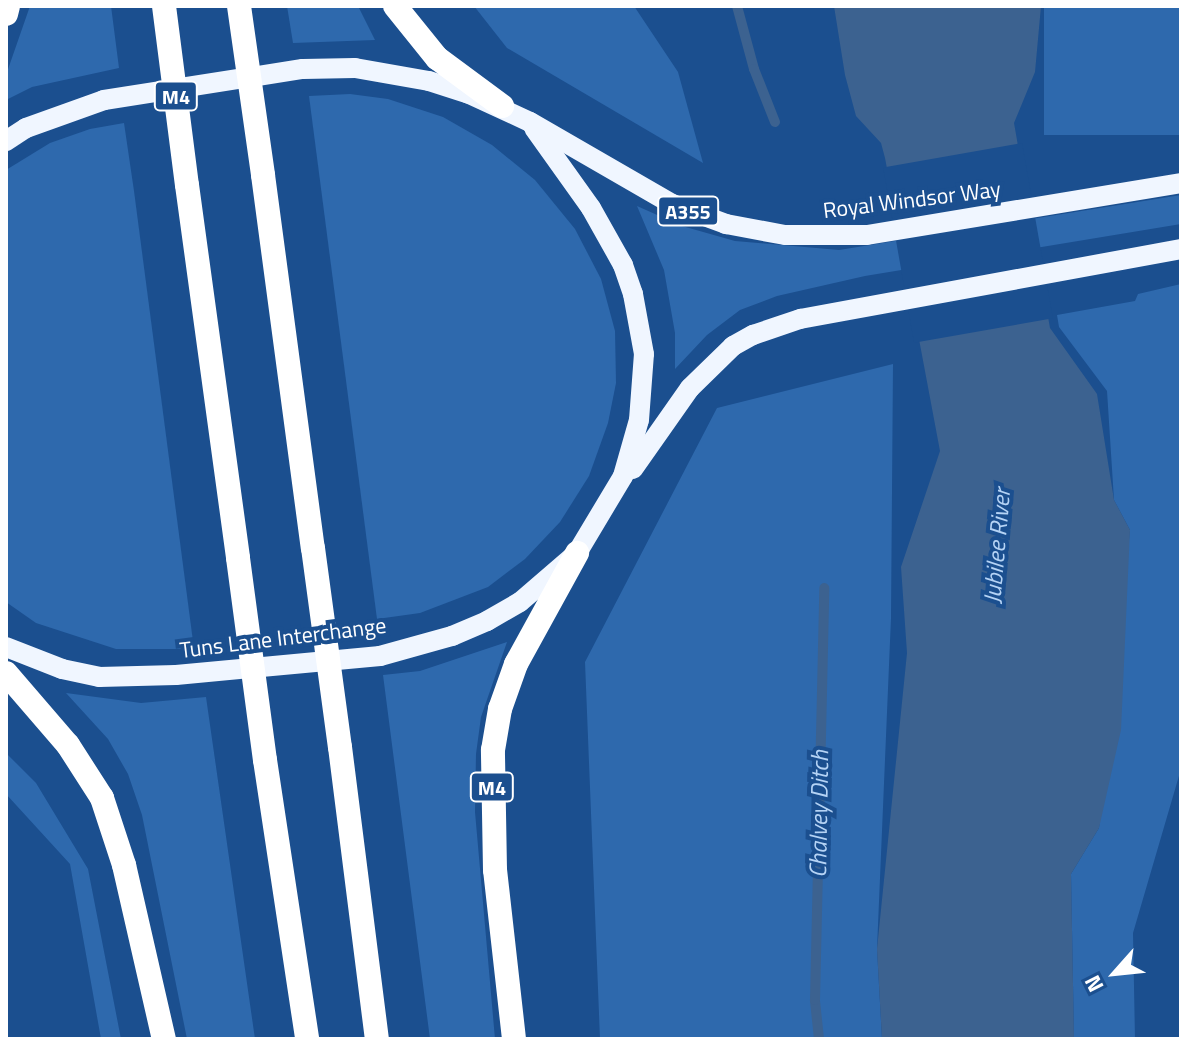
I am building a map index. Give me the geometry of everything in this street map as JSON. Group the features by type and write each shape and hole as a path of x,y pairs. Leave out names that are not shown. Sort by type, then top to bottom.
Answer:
{"highway":[{"path":"6,14 8,6"},
{"name":"M4","path":"164,6 265,760 307,1039"},
{"path":"239,6 377,1039"},
{"path":"395,6 437,58 502,106"},
{"name":"M4","path":"514,1039 495,870 493,750 500,709 516,664 577,553"},
{"path":"6,673 68,745 102,798 124,865 164,1039"}],"main road":[{"name":"Tuns Lane Interchange","path":"6,141 26,128 104,100 303,69 355,68 391,73 429,81 502,106 530,122 609,237 623,265 640,323 644,383 639,420 623,476 611,502 577,553 520,602 452,636 380,656 176,675 99,677 49,665 6,647"},
{"name":"Royal Windsor Way","path":"530,122 643,189 699,215 785,235 867,235 1181,183"},
{"path":"611,502 690,388 733,346 776,326 1181,249"}],"shaded area":[{"path":"30,6 111,6 119,68 32,87 6,100 6,75"},
{"path":"287,6 358,6 375,40 293,43"},
{"path":"474,6 634,6 678,72 703,163 507,48"},
{"path":"1044,6 1181,6 1181,135 1044,135"},
{"path":"350,94 388,99 443,117 492,145 535,180 575,229 601,279 615,331 616,383 608,423 589,476 560,522 525,559 488,587 420,613 377,619 309,96"},
{"path":"124,123 194,649 116,649 36,623 6,602 6,170 50,143 90,129"},
{"path":"1181,195 1181,224 865,276 777,296 740,310 707,335 675,369 675,333 664,270 637,206 682,226 735,241 839,250"},
{"path":"1181,284 1181,769 1133,933 1135,1039 1074,1039 1071,874 1099,828 1130,530 1114,500 1107,391 1059,327 1057,315 1135,301 1138,294"},
{"path":"893,364 891,618 877,949 882,1039 600,1039 585,662 717,408"},
{"path":"507,642 481,717 476,754 475,812 495,1039 430,1039 383,675 420,671"},
{"path":"66,693 141,703 206,697 255,1039 187,1039 142,815 128,774 108,739"},
{"path":"6,753 36,783 88,869 121,1039 101,1039 70,864 6,794"}],"water":[{"name":"Jubilee River","path":"834,6 1041,6 1035,72 1014,123 1050,328 1097,394 1114,500 1130,530 1121,730 1099,828 1071,874 1074,1039 882,1039 877,949 907,653 901,567 940,451 885,158 881,143 856,116 845,75"}],"pier":[{"path":"1022,143 1053,318 914,343 883,167"}],"waterway":[{"name":"Chalvey Ditch","path":"737,6 754,69 775,122"},
{"name":"Chalvey Ditch","path":"819,1039 815,1000 824,588"}]}
